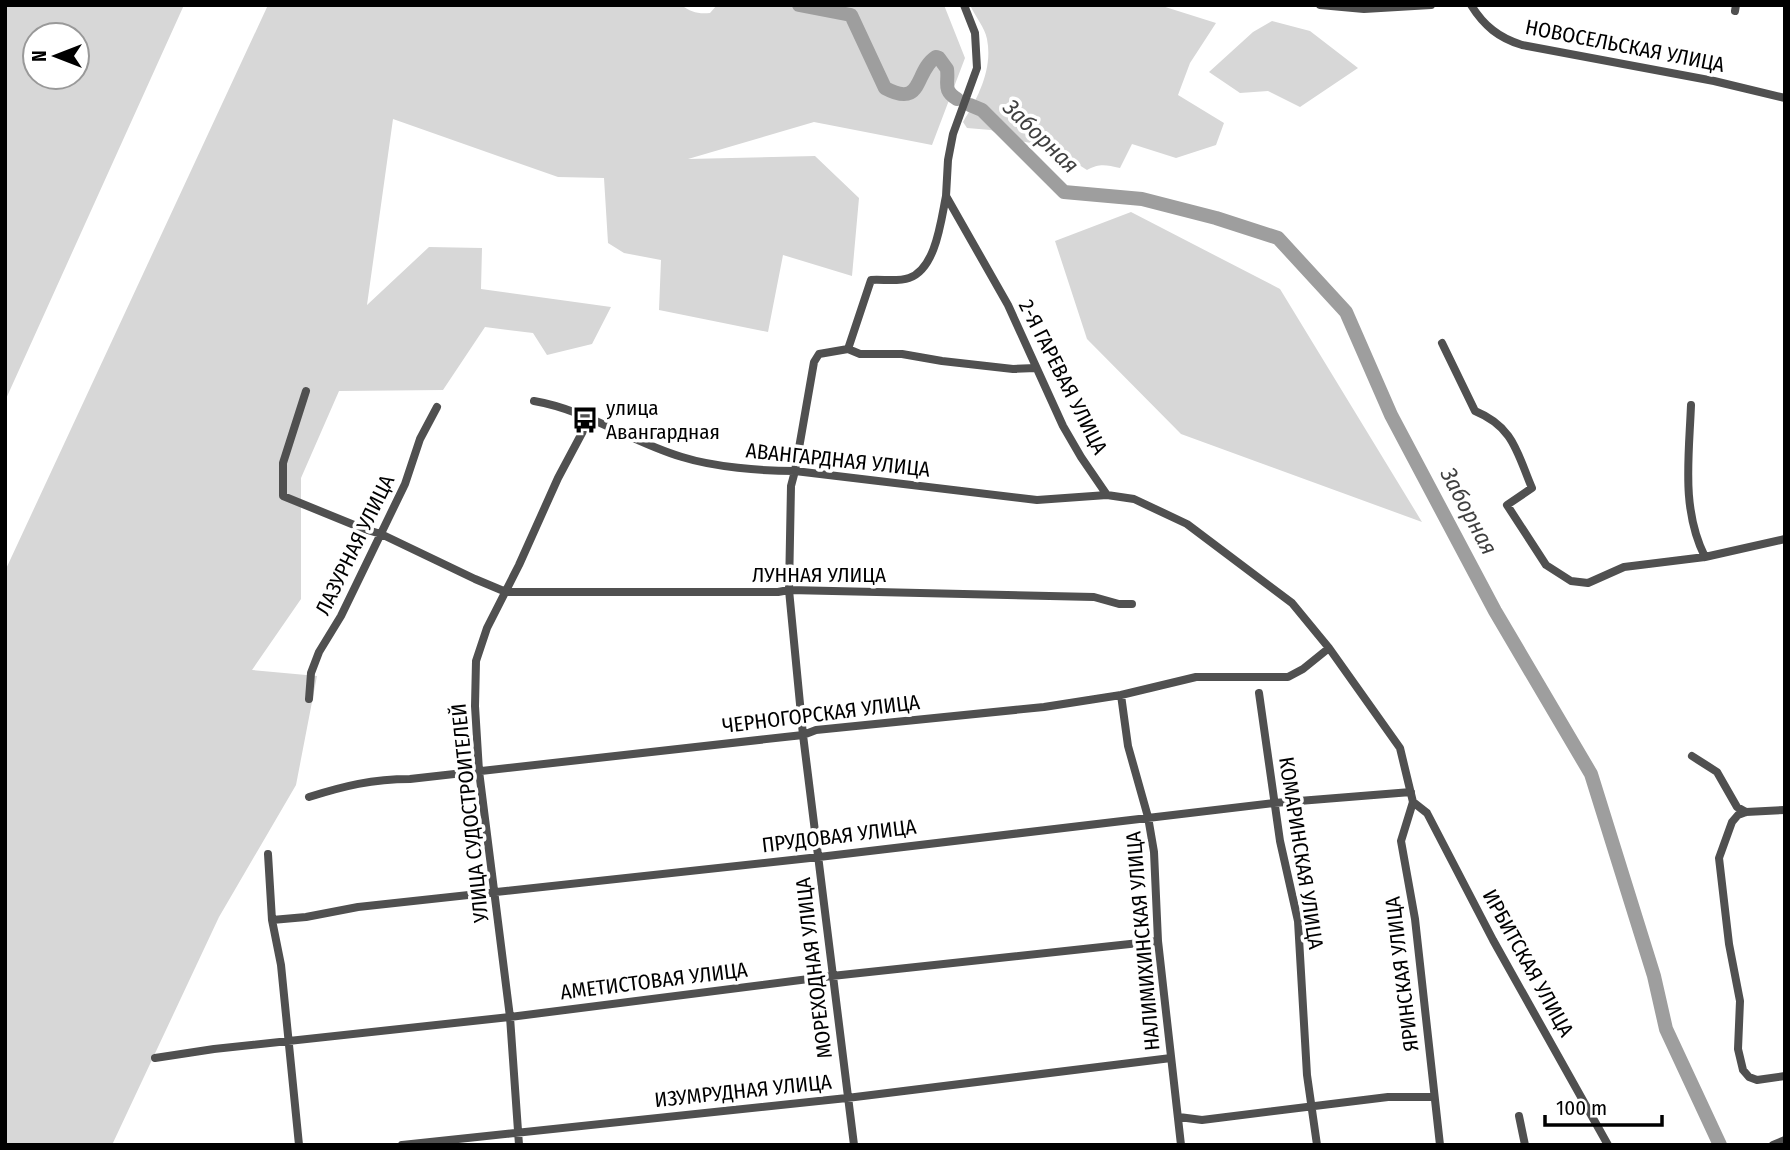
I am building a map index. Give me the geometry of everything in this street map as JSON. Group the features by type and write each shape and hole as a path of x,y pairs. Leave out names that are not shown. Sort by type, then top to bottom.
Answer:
{"street":[{"path":"964,5 975,33 977,68 953,134 947,160 946,196 934,247 923,268 909,278 871,280 848,349 860,354 902,354 1013,369 1036,368"},
{"path":"1320,5 1364,9 1431,5"},
{"name":"НОВОСЕЛЬСКАЯ УЛИЦА","path":"1471,5 1497,35 1522,45 1714,81 1785,98"},
{"name":"2-Я ГАРЕВАЯ УЛИЦА","path":"946,196 1008,305 1063,426 1107,495"},
{"path":"1442,343 1475,411 1488,417 1508,433 1532,488 1507,505 1546,565 1571,582 1588,583 1624,567 1705,557 1785,539"},
{"name":"МОРЕХОДНАЯ УЛИЦА","path":"848,349 819,354 814,362 791,486 789,590 803,735 854,1145"},
{"path":"306,391 283,463 283,496 381,534 506,592"},
{"name":"АВАНГАРДНАЯ УЛИЦА","path":"534,401 590,418 626,436 683,458 765,471 795,471 1037,500 1107,495"},
{"path":"1692,405 1687,497 1696,540 1705,557"},
{"name":"ЛАЗУРНАЯ УЛИЦА","path":"309,699 312,674 319,652 341,616 381,534 405,484 420,439 437,407"},
{"name":"УЛИЦА СУДОСТРОИТЕЛЕЙ","path":"519,1145 510,1017 479,771 475,706 476,661 487,628 558,478 590,418"},
{"path":"1107,495 1134,499 1186,524 1292,603 1329,648 1401,748 1413,802"},
{"name":"ЛУННАЯ УЛИЦА","path":"506,592 789,590 1094,597 1119,604 1132,604"},
{"name":"ЧЕРНОГОРСКАЯ УЛИЦА","path":"309,797 356,782 479,771 803,735 816,730 1044,707 1121,695 1196,677 1288,677 1303,669 1329,648"},
{"name":"КОМАРИНСКАЯ УЛИЦА","path":"1259,693 1274,803 1298,921 1307,1075 1317,1145"},
{"name":"НАЛИМИХИНСКАЯ УЛИЦА","path":"1121,695 1128,746 1148,817 1154,852 1158,941 1181,1145"},
{"path":"1692,756 1717,772 1737,807 1746,812"},
{"name":"ПРУДОВАЯ УЛИЦА","path":"272,920 306,917 358,907 819,857 1148,817 1411,792"},
{"name":"ЯРИНСКАЯ УЛИЦА","path":"1413,802 1401,841 1415,919 1440,1145"},
{"name":"ИРБИТСКАЯ УЛИЦА","path":"1413,802 1427,813 1493,940 1608,1145"},
{"path":"1785,810 1746,812 1738,815 1732,822 1723,844 1719,869 1740,1001 1738,1049 1743,1070 1749,1077 1757,1080 1785,1076"},
{"path":"268,854 272,920 281,965 299,1145"},
{"name":"АМЕТИСТОВАЯ УЛИЦА","path":"155,1058 832,976 1158,941"},
{"name":"ИЗУМРУДНАЯ УЛИЦА","path":"401,1145 847,1098 1171,1058"},
{"path":"1179,1117 1202,1120 1388,1097 1433,1097"},
{"path":"1519,1116 1525,1145"},
{"path":"1773,1145 1785,1140"}],"shaded area":[{"path":"5,5 184,5 5,401"},
{"path":"268,5 681,5 694,12 710,13 717,5 944,5 965,58 932,145 814,122 688,159 815,156 859,198 852,276 783,255 768,332 659,310 661,260 624,253 608,243 604,178 558,177 393,119 367,305 429,247 482,248 481,289 611,307 592,344 547,355 533,333 485,327 443,390 339,391 301,478 301,599 252,670 317,676 296,785 219,917 112,1145 5,1145 5,571"},
{"path":"970,5 1159,5 1216,23 1190,63 1178,95 1224,123 1216,145 1176,158 1132,144 1120,168 1103,165 1087,170 1065,156 1036,144 1004,138 991,130 967,128 963,122 983,83 988,61 987,39"},
{"path":"1272,21 1310,31 1358,68 1300,107 1268,91 1240,93 1209,72 1253,32"},
{"path":"1131,212 1280,289 1422,522 1181,434 1087,339 1055,241"}],"waterway":[{"name":"Заборная","path":"799,5 851,15 885,88 897,93 906,94 912,91 929,63 936,57 947,69 948,89 957,99"},
{"name":"Заборная","path":"970,105 982,110 1064,192 1142,199 1216,218 1278,238 1346,312 1391,415 1435,498 1495,611 1591,774 1654,976 1666,1029 1720,1145"}],"place":[{"name":"улица Авангардная","path":"585,420"}]}
